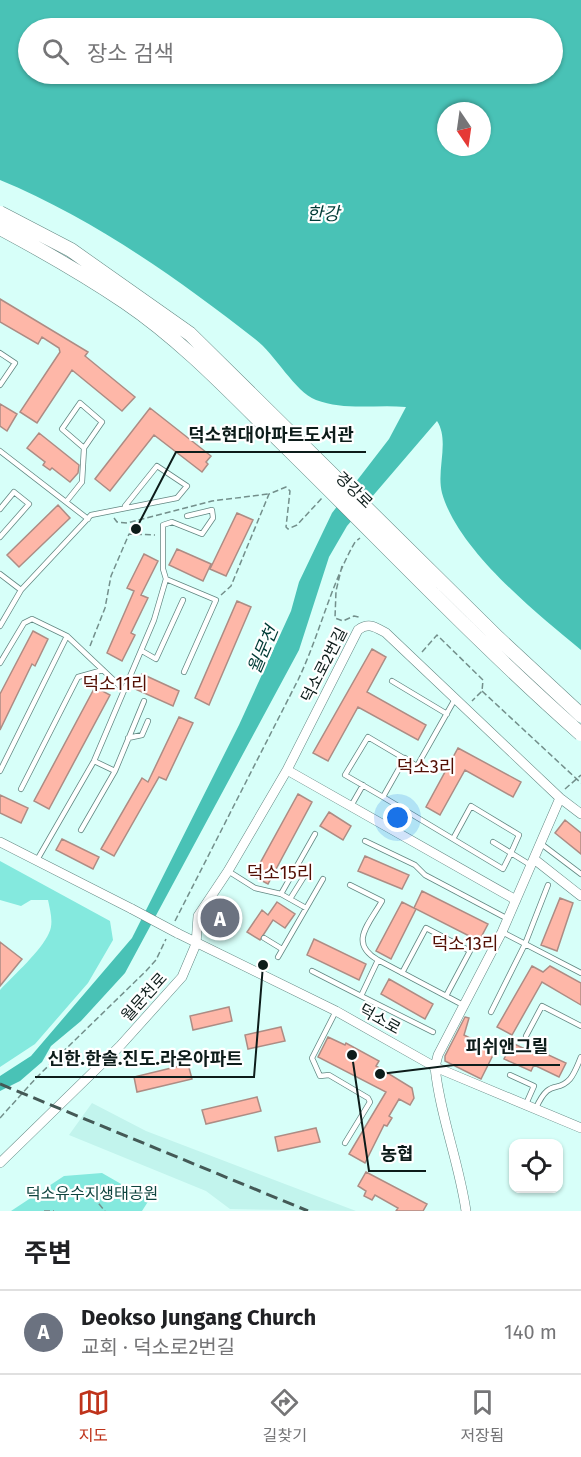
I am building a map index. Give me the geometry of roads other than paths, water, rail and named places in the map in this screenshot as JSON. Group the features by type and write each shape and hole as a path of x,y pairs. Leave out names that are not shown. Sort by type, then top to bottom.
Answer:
{"main road":[{"name":"경강로","path":"0,213 71,250 190,334 506,646 581,715"},
{"name":"경강로","path":"0,228 53,256 127,303 176,343 339,499 482,642 581,734"}],"street":[{"name":"덕소로2번길","path":"196,944 198,916 228,871 286,770 358,630 364,626 374,626 386,633 581,814"},
{"path":"286,770 516,900"},
{"path":"473,1211 438,1094 435,1067 438,1055 508,919 559,796"},
{"path":"0,842 37,860"},
{"name":"덕소로","path":"37,860 196,944 336,1011 435,1067 581,1128"},
{"path":"533,862 581,896"},
{"name":"월문천로","path":"0,1163 120,1046 175,985 189,966 196,944"},
{"path":"462,1180 466,1211"}],"lane":[{"path":"0,353 15,363 0,385"},
{"path":"66,502 82,482 84,448 102,422 80,403 62,429 84,448"},
{"path":"0,451 88,519"},
{"path":"0,626 21,590 91,515 125,506 177,498 186,486 157,466 125,506"},
{"path":"0,509 14,492 29,504 0,537"},
{"path":"37,860 94,761 142,651 166,579 163,569 165,535 163,525 172,522 202,534 213,518 212,510 187,516"},
{"path":"0,574 21,590"},
{"path":"166,579 216,600 184,672"},
{"path":"142,651 156,659 183,600"},
{"path":"0,663 24,623 32,619 67,636 124,690"},
{"path":"0,771 67,636"},
{"path":"21,789 78,677 103,670"},
{"path":"392,681 447,714"},
{"path":"453,839 471,806 519,835 503,869 345,775 368,737 417,765 455,699"},
{"path":"81,830 115,771 144,701"},
{"path":"128,738 142,735 148,722"},
{"path":"383,797 405,758"},
{"path":"94,761 115,771"},
{"path":"351,806 363,785"},
{"path":"281,894 315,834"},
{"path":"365,841 414,865 425,875 508,919"},
{"path":"492,842 533,862"},
{"path":"540,843 581,874"},
{"path":"228,871 255,888 281,894 306,908"},
{"path":"290,899 304,875"},
{"path":"278,957 323,879"},
{"path":"350,885 382,901 362,937 361,946 366,953 463,1005"},
{"path":"491,1012 525,944 548,885"},
{"path":"402,973 426,928 470,951 446,996"},
{"path":"502,932 581,973"},
{"path":"264,938 282,949"},
{"path":"361,996 378,960"},
{"path":"312,971 433,1032"},
{"path":"526,1036 542,1005 581,1026"},
{"path":"336,1011 312,1058 315,1069 321,1076 329,1075 368,1098 370,1102 345,1143"},
{"path":"536,1109 543,1093 571,1078 581,1057"},
{"path":"510,1075 534,1086 526,1104"}],"water":[{"name":"한강","path":"0,0 581,0 581,650 521,599 481,558 464,536 451,515 442,493 443,447 441,429 437,421 347,526 329,557 299,650 125,973 81,1021 51,1046 42,1062 20,1081 0,1091 0,1076 31,1056 132,938 239,725 291,611 299,582 332,513 389,439 406,407 350,406 316,400 300,389 255,339 164,272 68,212 0,180"}],"railway":[{"path":"0,1084 308,1211"}],"place":[{"name":"덕소현대아파트도서관","path":"136,529"},
{"name":"Deokso Jungang Church","path":"220,918"},
{"name":"신한.한솔.진도.라온아파트","path":"263,965"},
{"name":"농협","path":"352,1055"},
{"name":"피쉬앤그릴","path":"380,1074"}],"district":[{"name":"덕소11리","path":"115,684"},
{"name":"덕소3리","path":"426,767"},
{"name":"덕소15리","path":"280,873"},
{"name":"덕소13리","path":"465,944"}],"water label":[{"name":"월문천","path":"263,650"}],"park label":[{"name":"덕소유수지생태공원","path":"92,1193"}]}
